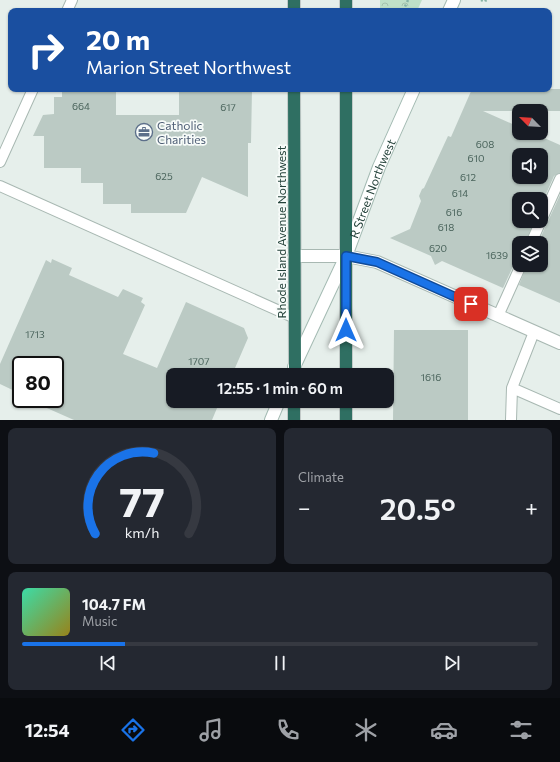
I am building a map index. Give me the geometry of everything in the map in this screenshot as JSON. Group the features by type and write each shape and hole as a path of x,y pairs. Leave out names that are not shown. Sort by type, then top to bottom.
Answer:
{"highway":[{"name":"Rhode Island Avenue Northwest","path":"293,368 295,318 294,92"},
{"path":"346,92 346,368"},
{"path":"294,408 294,420"},
{"path":"346,408 346,420"}],"street":[{"name":"R Street Northwest","path":"295,368 346,256 379,167 413,92"},
{"path":"294,256 346,256 377,262 560,343"},
{"path":"271,420 276,408"}],"lane":[{"path":"0,162 31,92"},
{"path":"535,236 558,191 560,179"},
{"path":"0,186 295,318"},
{"path":"498,316 518,272"},
{"path":"511,420 512,388 534,332"},
{"path":"512,388 560,409"}],"path":[{"path":"481,0 485,2 486,0"}],"green space":[{"path":"380,0 422,0 418,8 380,8"}],"building":[{"path":"552,89 560,89 560,111 548,111 548,104 512,104 512,111 483,111 512,124 512,140 548,140 560,145 560,173 554,176 547,192 512,192 512,228 531,228 528,236 512,236 512,268 503,288 442,261 435,265 431,256 390,238 410,229 421,201 419,196 448,136 451,137 471,92 552,92"},
{"path":"62,92 116,92 116,115 179,115 179,92 252,92 251,143 248,143 248,197 202,177 186,213 131,213 131,204 103,204 103,183 81,183 81,168 44,168 44,136 33,136 43,115 54,114 54,97 62,97"},
{"path":"560,195 560,303 519,285 524,272 548,272 548,236 541,236 545,228 548,228 548,221"},
{"path":"52,259 72,268 69,275 118,297 123,289 143,298 141,302 145,305 123,354 157,368 186,302 244,328 248,338 235,368 166,368 166,408 217,408 212,420 74,420 47,408 64,408 64,356 12,356 12,390 0,384 0,364 46,260 51,263"},
{"path":"394,330 468,330 468,420 393,420"}],"place":[{"name":"Catholic Charities","path":"144,132"}],"route":[{"path":"346,330 346,256 368,259 377,262 471,304"}]}
